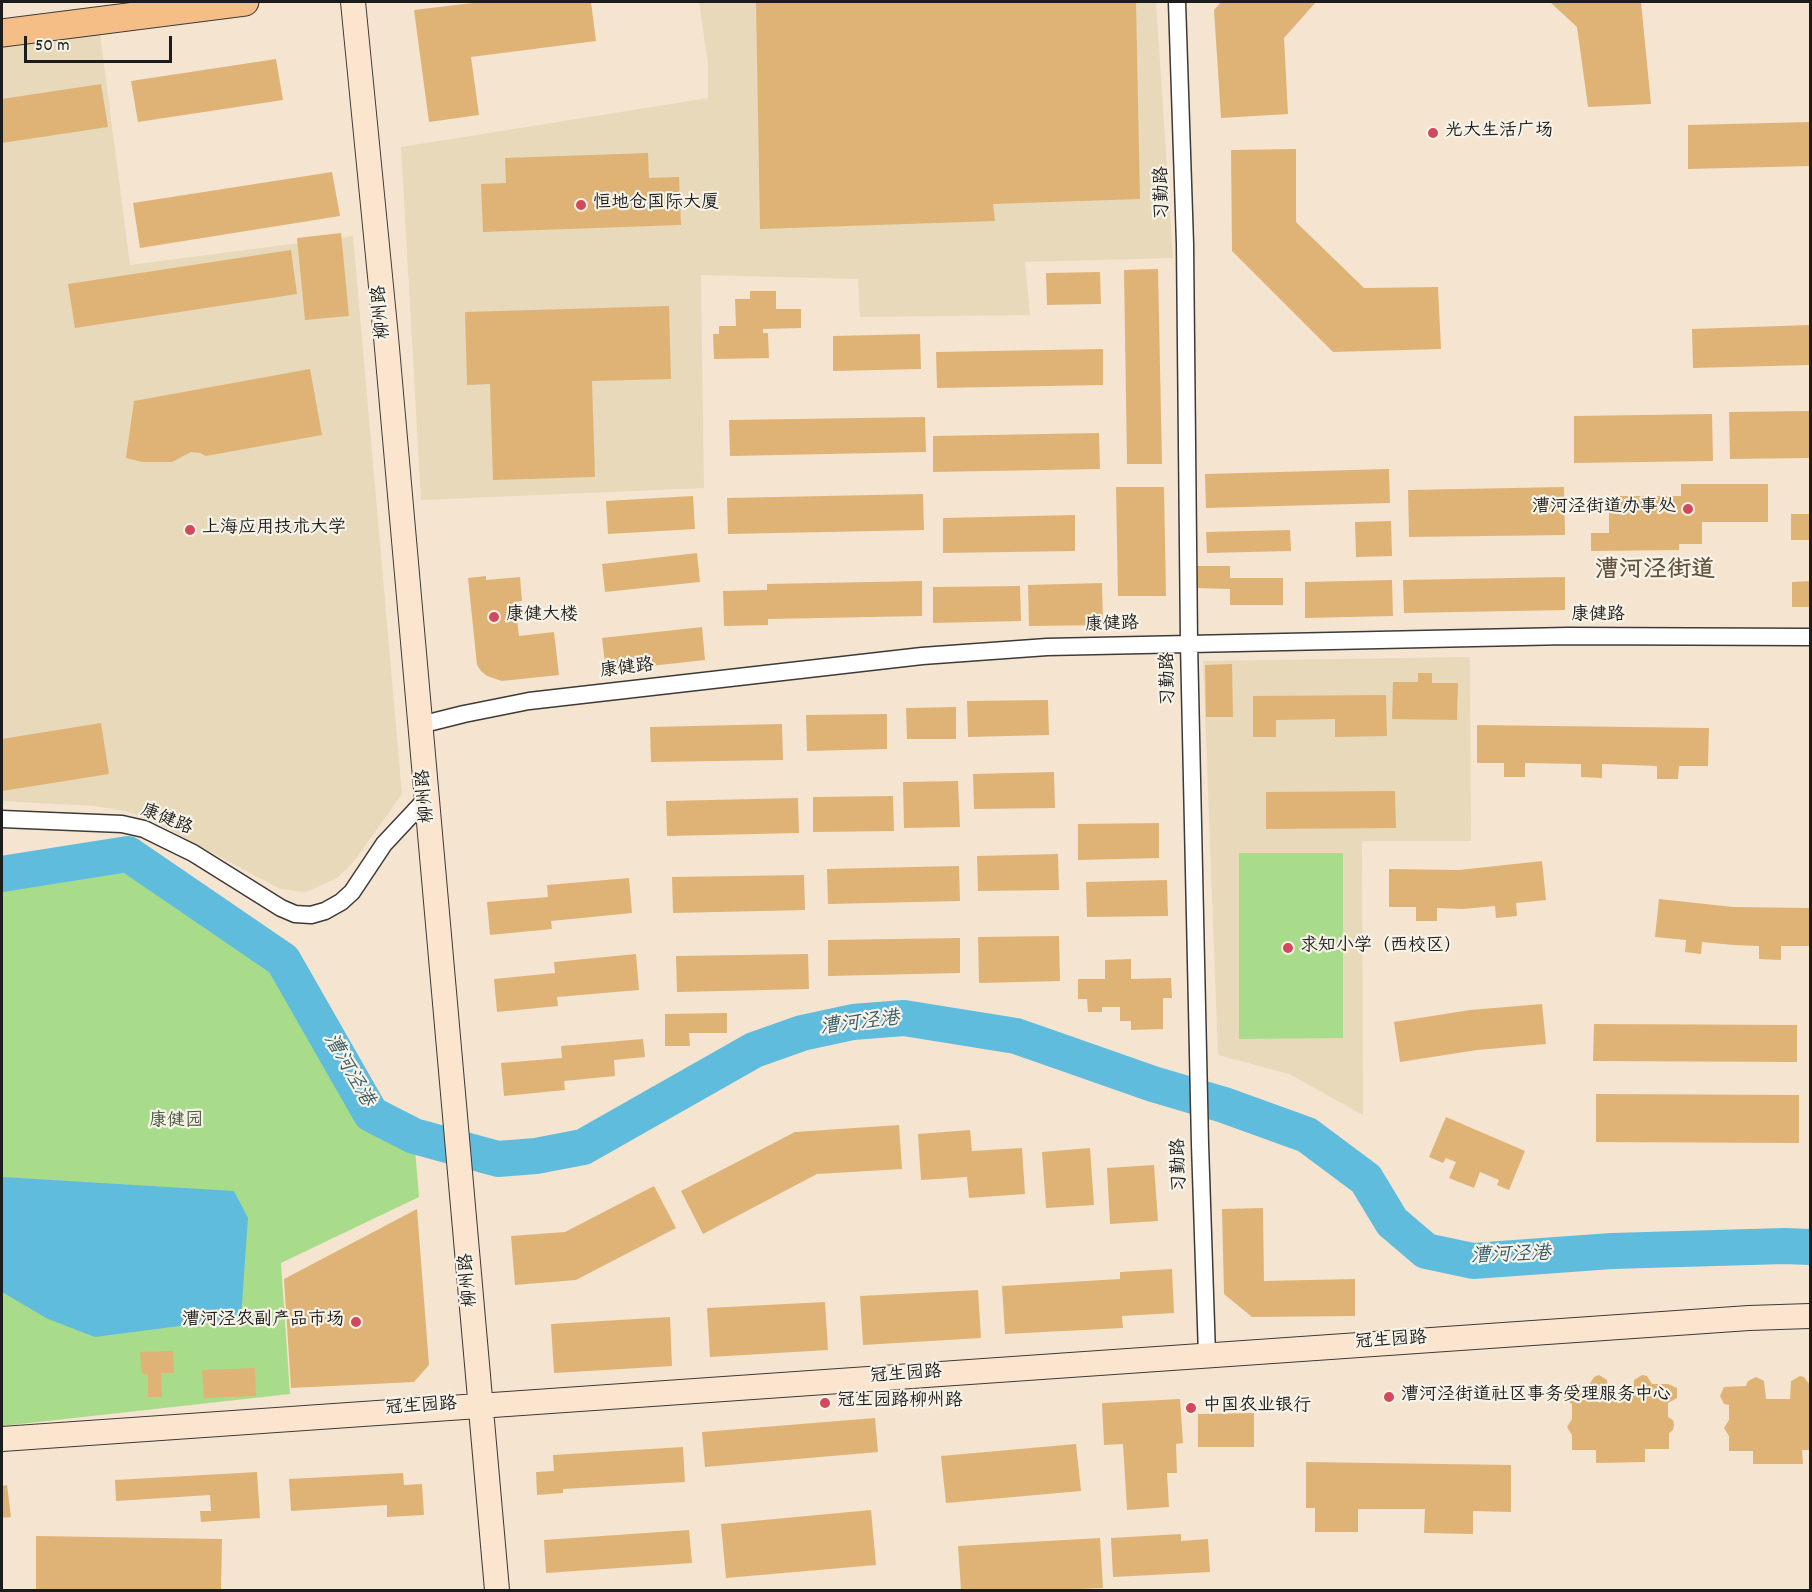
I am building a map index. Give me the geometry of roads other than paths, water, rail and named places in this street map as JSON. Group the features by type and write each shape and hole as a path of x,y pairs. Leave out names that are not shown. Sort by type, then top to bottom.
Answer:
{"main road":[{"path":"2,33 245,2"}],"street":[{"name":"柳州路","path":"353,2 482,1404 497,1590"},
{"name":"习勤路","path":"1178,2 1184,232 1189,643 1207,1355"},
{"name":"康健路","path":"420,725 474,711 529,701 922,656 1047,647 1568,636 1810,637"},
{"name":"康健路","path":"2,819 122,824 144,829 193,853 281,908 295,914 311,915 325,911 341,902 352,892 384,844 427,798"},
{"name":"冠生园路","path":"2,1439 1726,1319 1810,1316"}],"water":[{"path":"2,1177 234,1191 248,1218 241,1318 95,1337 48,1319 2,1292"}],"waterway":[{"name":"漕河泾港","path":"2,874 128,854 283,960 371,1114 414,1136 498,1159 536,1156 583,1147 754,1050 802,1033 853,1022 904,1018 1016,1036 1307,1135 1366,1179 1392,1222 1426,1251 1473,1261 1612,1251 1810,1247"}],"place":[{"name":"光大生活广场","path":"1433,133"},
{"name":"恒地仓国际大厦","path":"581,205"},
{"name":"漕河泾街道办事处","path":"1688,509"},
{"name":"上海应用技术大学","path":"190,530"},
{"name":"康健大楼","path":"494,617"},
{"name":"求知小学（西校区）","path":"1288,948"},
{"name":"漕河泾农副产品市场","path":"356,1322"},
{"name":"漕河泾街道社区事务受理服务中心","path":"1389,1397"},
{"name":"冠生园路柳州路","path":"825,1403"},
{"name":"中国农业银行","path":"1191,1408"}],"district":[{"name":"漕河泾街道","path":"1655,573"}],"park label":[{"name":"康健园","path":"176,1123"}]}
